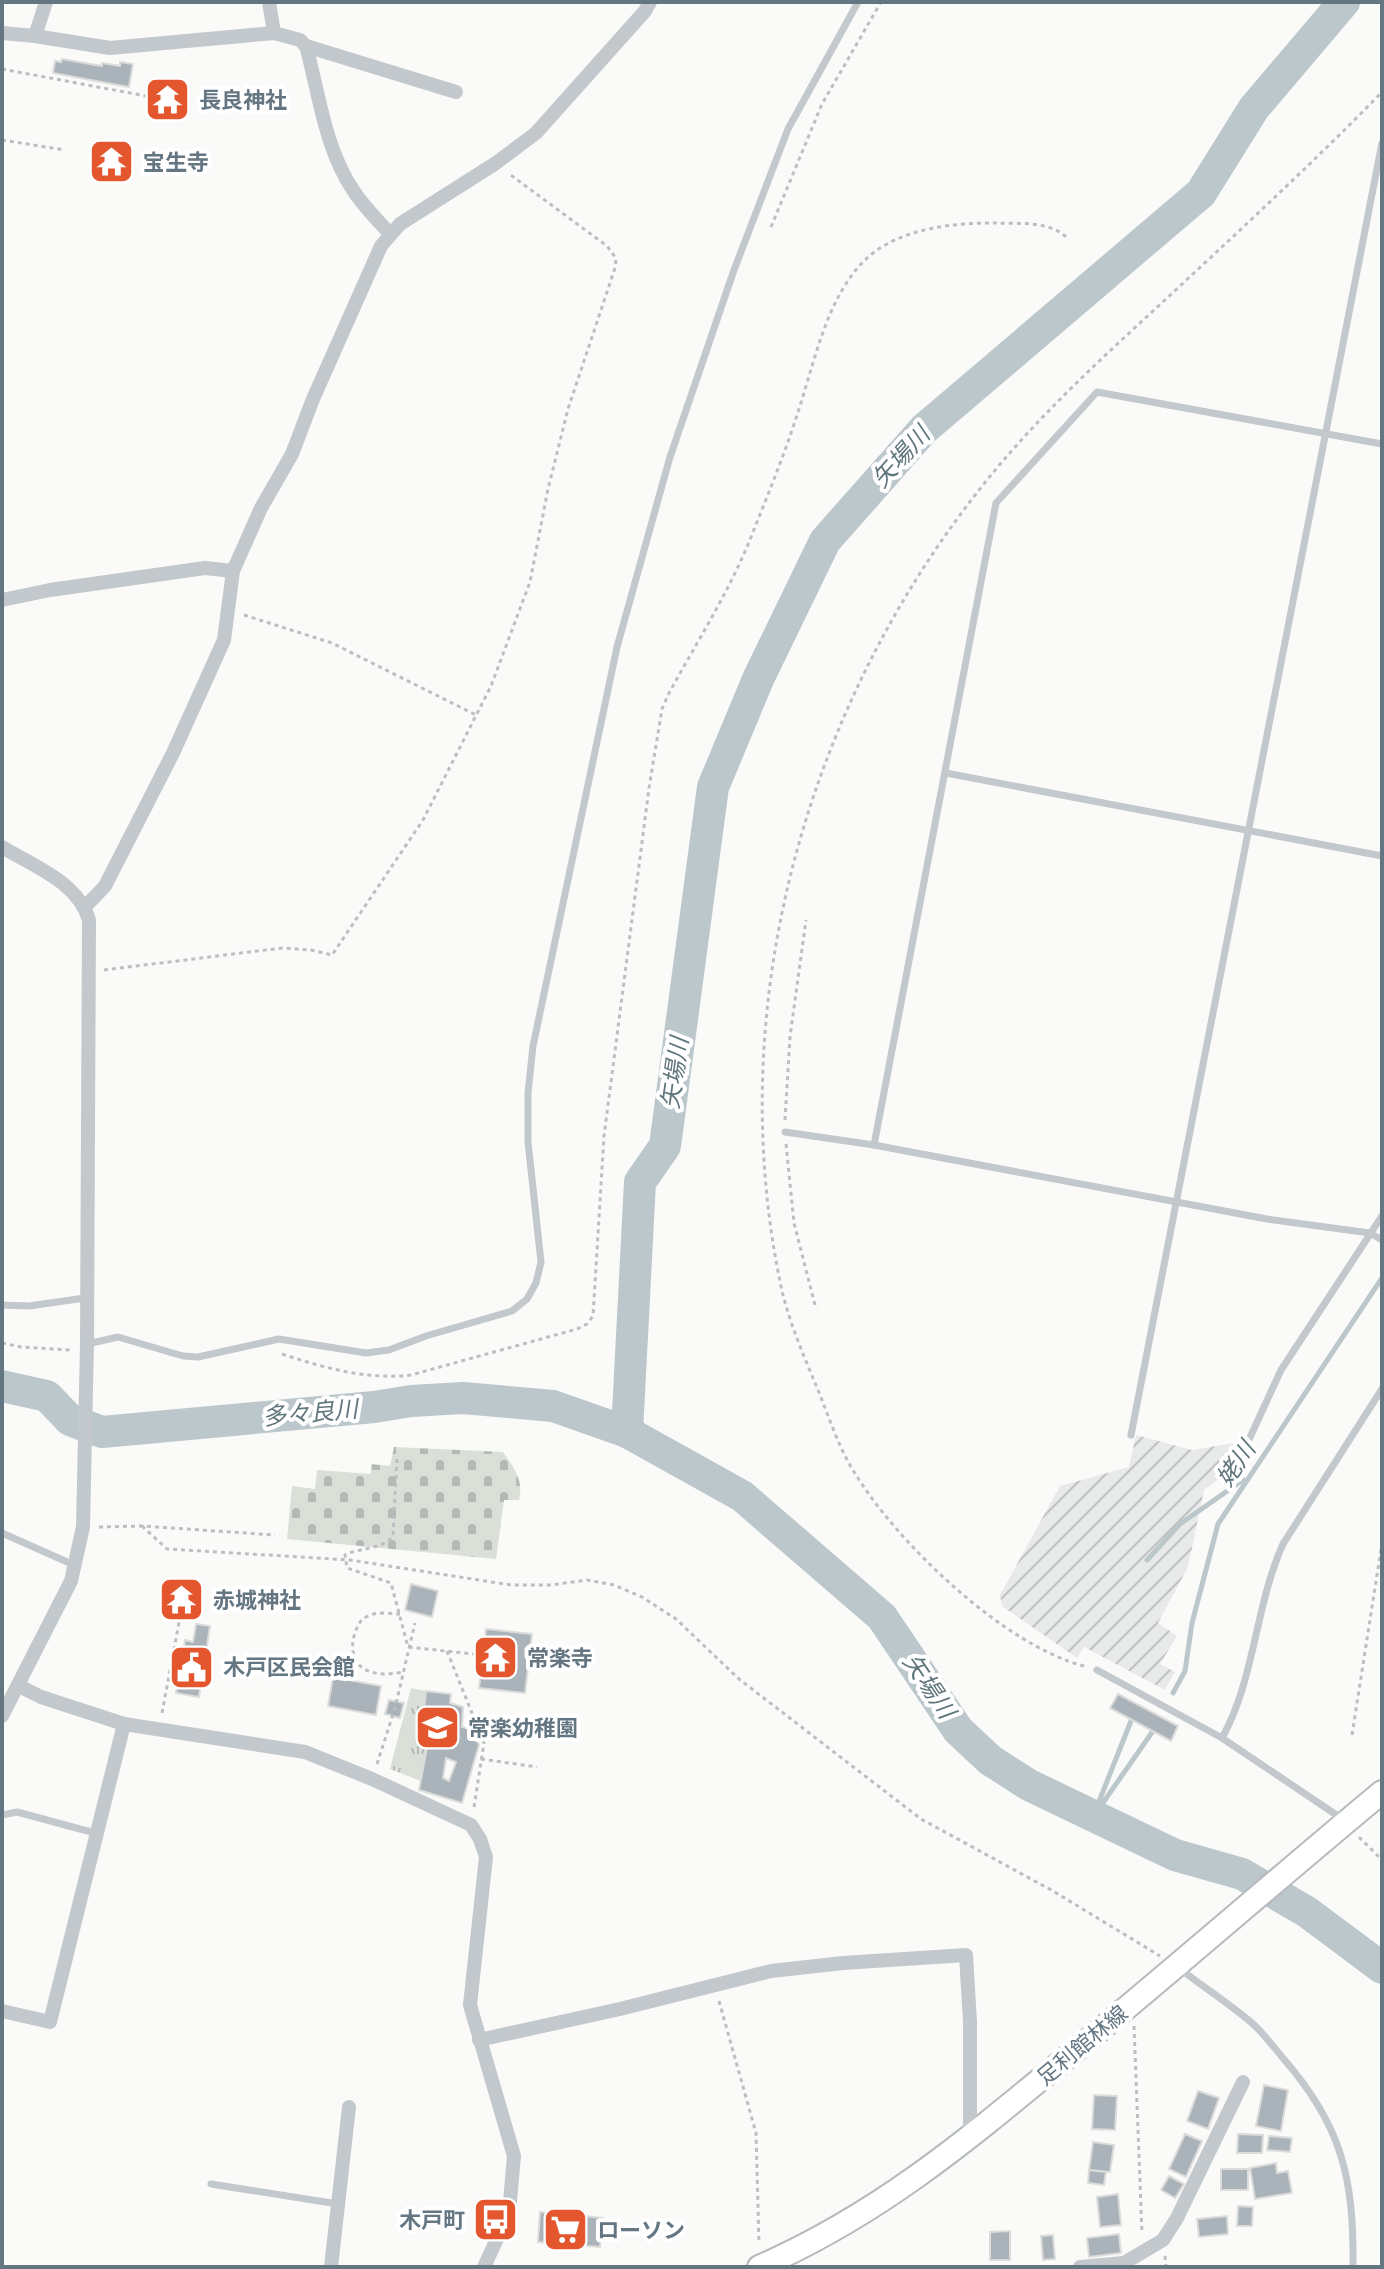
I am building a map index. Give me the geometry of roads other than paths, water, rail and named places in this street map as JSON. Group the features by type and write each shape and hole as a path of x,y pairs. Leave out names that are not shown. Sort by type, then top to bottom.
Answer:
{"main road":[{"name":"足利館林線","path":"759,2267 823,2237 868,2211 970,2138 1346,1828 1382,1792"}],"street":[{"path":"35,36 46,2"},
{"path":"269,2 274,33"},
{"path":"85,907 105,886 173,753 224,640 233,571 261,508 292,454 373,261 389,233 496,163 549,122 650,2"},
{"path":"2,33 110,48 274,33 300,40 306,46 456,92"},
{"path":"306,46 328,132 343,172 353,190 389,233"},
{"path":"2,600 50,590 205,568 233,571"},
{"path":"2,847 62,883 85,907 89,920 83,1527 71,1581 2,1716"},
{"path":"19,1686 41,1697 124,1724 305,1752 471,1825 486,1857 470,2005 514,2156 509,2213 484,2267"},
{"path":"2,2011 50,2022 124,1724"},
{"path":"479,2040 771,1971 966,1955 970,2022 970,2138"},
{"path":"1080,2267 1124,2263 1163,2240 1177,2218 1243,2082"},
{"path":"331,2267 349,2107"}],"lane":[{"path":"86,1349 118,1337 183,1356 198,1357 279,1339 366,1353 389,1350 512,1311 527,1299 536,1283 541,1262 528,1142 528,1093 533,1046 617,647 670,457 734,270 788,129 858,2"},
{"path":"1131,1435 1174,1201 1382,143"},
{"path":"874,1145 996,503 1097,392 1382,444"},
{"path":"946,773 1382,856"},
{"path":"785,1132 874,1145 1267,1219 1370,1233 1380,1239"},
{"path":"1240,1451 1246,1446 1281,1370 1382,1216"},
{"path":"2,1305 29,1306 85,1298"},
{"path":"1222,1738 1239,1705 1275,1562 1283,1544 1382,1389"},
{"path":"2,1533 76,1566"},
{"path":"1097,1670 1222,1738 1314,1798 1346,1828"},
{"path":"2,1815 17,1812 95,1833"},
{"path":"1182,1962 1255,2026 1313,2095 1332,2130 1345,2166 1354,2216 1353,2267"},
{"path":"211,2184 338,2204"}],"waterway":[{"name":"矢場川","path":"627,1432 640,1182 665,1146 713,787 759,677 825,541 924,429 1201,193 1254,108 1344,2"},
{"name":"姥川","path":"1173,1693 1185,1671 1192,1623 1218,1524 1382,1278"},
{"name":"矢場川","path":"2,1386 47,1396 70,1420 102,1432 463,1398 553,1406 627,1432 742,1496 882,1617 958,1730 990,1760 1029,1785 1175,1855 1242,1874 1307,1912 1382,1968"},
{"path":"1147,1560 1180,1524 1243,1480"},
{"path":"1096,1809 1131,1721"},
{"name":"姥川","path":"1093,1817 1153,1731"}],"place":[{"name":"長良神社","path":"168,100"},
{"name":"宝生寺","path":"112,162"},
{"name":"赤城神社","path":"182,1600"},
{"name":"常楽寺","path":"496,1658"},
{"name":"木戸区民会館","path":"192,1667"},
{"name":"常楽幼稚園","path":"437,1728"},
{"name":"木戸町","path":"496,2220"},
{"name":"ローソン","path":"566,2230"}],"water label":[{"name":"多々良川","path":"310,1413"}]}
